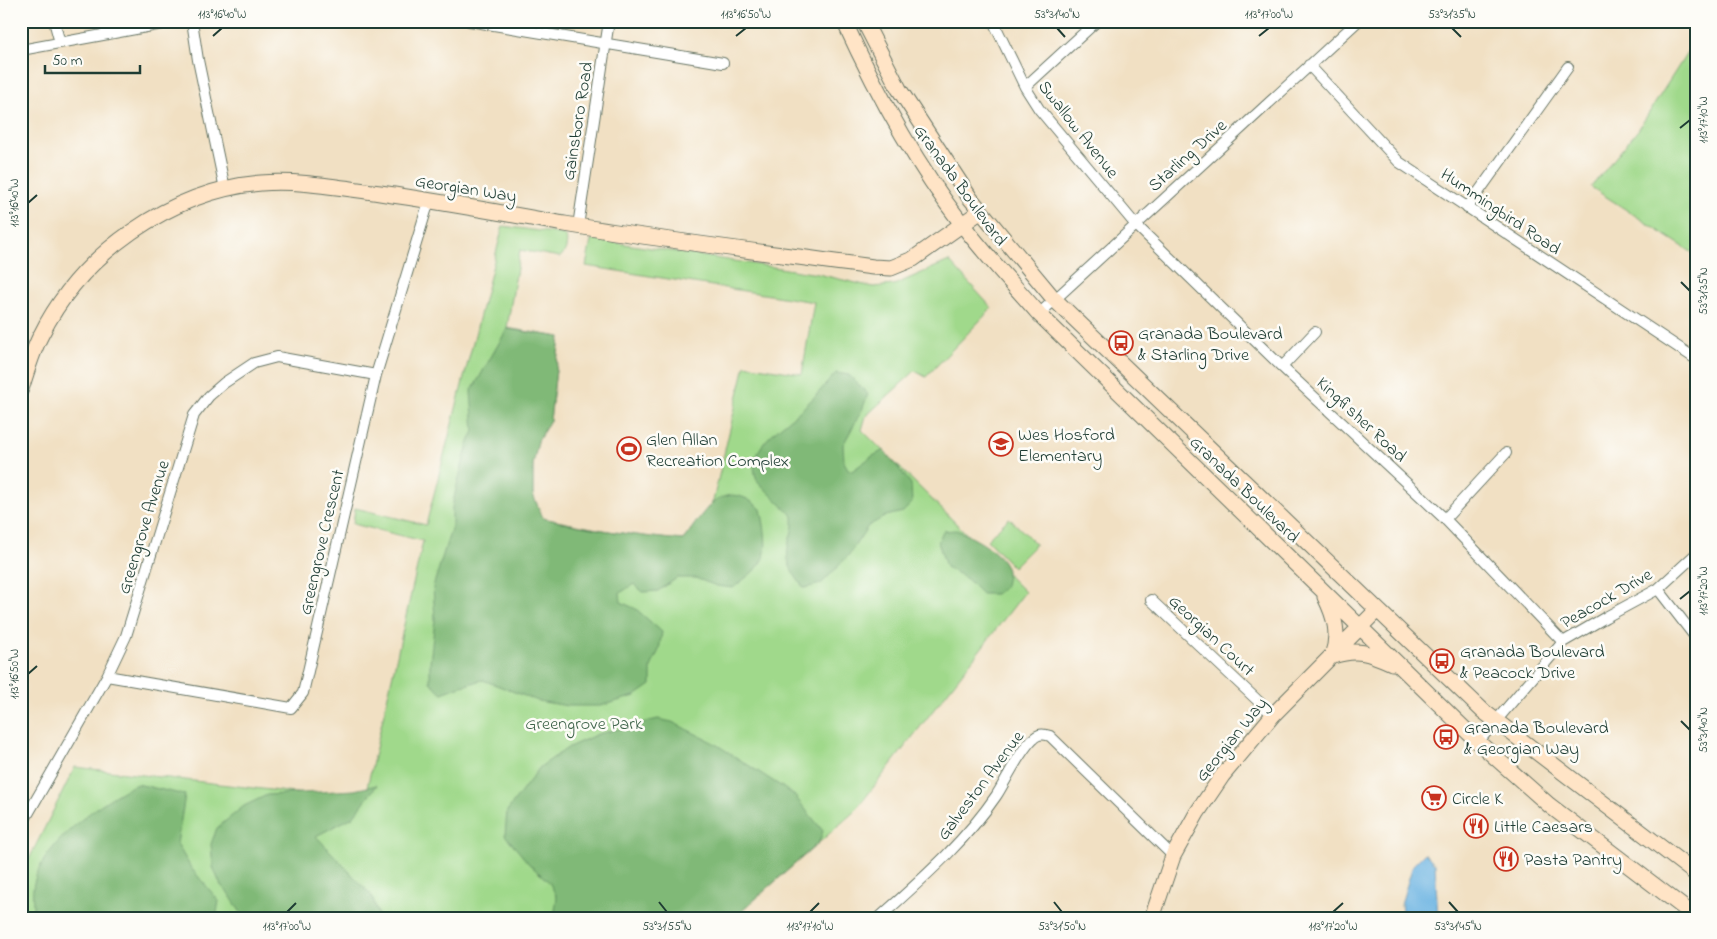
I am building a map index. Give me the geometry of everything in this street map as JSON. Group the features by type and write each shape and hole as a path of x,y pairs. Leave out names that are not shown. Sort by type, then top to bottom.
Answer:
{"main road":[{"name":"Granada Boulevard","path":"844,21 871,80 897,128 962,225 1039,314 1478,742 1549,805 1696,917"},
{"name":"Granada Boulevard","path":"864,21 899,89 941,155 981,211 1054,299 1440,672 1496,721 1696,874"},
{"name":"Georgian Way","path":"21,389 41,335 60,304 88,268 128,234 168,211 211,192 225,188 261,183 321,185 578,226 873,267 892,268 913,259 981,211"},
{"path":"1321,589 1335,622 1336,642 1332,656 1352,651 1366,652 1402,668"},
{"name":"Georgian Way","path":"1152,918 1173,856 1197,813 1222,776 1273,715 1377,610"}],"street":[{"path":"54,21 60,43"},
{"path":"21,50 179,21"},
{"path":"192,21 198,60 225,188"},
{"path":"469,21 723,63"},
{"name":"Gainsboro Road","path":"578,226 609,21"},
{"name":"Swallow Avenue","path":"993,21 1025,87 1038,109 1135,224"},
{"path":"1025,87 1097,21"},
{"name":"Starling Drive","path":"1039,314 1358,21"},
{"name":"Hummingbird Road","path":"1309,66 1399,162 1696,359"},
{"path":"1467,208 1568,67"},
{"name":"Greengrove Crescent","path":"107,676 291,708 303,693 376,375 429,201"},
{"name":"Kingfisher Road","path":"1135,224 1282,368 1445,519 1563,642"},
{"path":"1282,368 1315,332"},
{"name":"Greengrove Avenue","path":"21,826 107,676 126,636 194,415 209,396 224,383 254,363 277,357 376,375"},
{"path":"1445,519 1506,453"},
{"name":"Peacock Drive","path":"1478,742 1525,684 1563,642 1658,589 1696,554"},
{"path":"1658,589 1696,638"},
{"name":"Georgian Court","path":"1151,600 1273,715"},
{"name":"Galveston Avenue","path":"879,918 934,870 962,840 995,797 1030,740 1040,734 1050,736 1173,856"}],"green space":[{"path":"1696,39 1696,255 1591,187 1638,130"},
{"name":"Greengrove Park","path":"503,226 561,234 566,236 567,239 567,245 560,257 520,250 507,328 560,337 550,420 538,441 533,465 533,495 543,518 613,532 683,540 713,501 745,365 802,374 814,302 586,266 591,241 593,239 818,274 873,287 894,285 949,261 992,308 926,377 915,371 866,416 862,430 1025,592 855,811 734,918 21,918 21,875 75,767 364,801 423,541 353,524 355,508 426,525"},
{"path":"507,329 560,337 550,420 538,441 533,465 533,495 543,518 613,532 683,540 708,507 724,496 734,495 745,498 761,509 766,539 764,557 755,569 733,588 717,586 695,578 677,578 658,591 643,592 634,584 620,593 621,602 636,609 662,632 659,650 651,667 651,685 635,696 600,706 568,706 538,701 483,680 442,693 430,682 430,663 435,619 433,587 452,526 452,507 457,485 468,444 474,431 471,392"},
{"path":"836,373 849,375 868,394 862,410 843,445 844,462 848,469 852,471 884,450 911,484 912,503 903,512 886,516 868,526 848,556 821,584 804,588 791,570 787,554 793,516 757,480 754,468 756,457 768,438 808,403"},
{"path":"1009,518 1036,544 1013,567 987,540"},
{"path":"956,530 986,546 1005,564 1007,573 1005,587 996,594 982,594 967,579 946,567 938,542 943,531"},
{"path":"658,719 672,722 714,743 793,794 823,831 819,842 734,918 554,918 557,897 549,882 529,864 505,835 507,811 540,767 569,747 598,734"},
{"path":"137,784 185,795 177,844 191,868 219,901 216,918 33,918 34,883 39,868 49,854 75,825 91,812 107,800"},
{"path":"377,785 353,817 316,836 372,896 379,917 242,918 243,916 229,894 221,886 213,867 211,844 217,828 244,806 267,795 354,790"}],"water":[{"path":"1425,853 1435,864 1438,918 1403,918 1401,904 1413,865"}],"place":[{"name":"Granada Boulevard & Starling Drive","path":"1121,343"},
{"name":"Wes Hosford Elementary","path":"1001,444"},
{"name":"Glen Allan Recreation Complex","path":"629,449"},
{"name":"Granada Boulevard & Peacock Drive","path":"1442,661"},
{"name":"Granada Boulevard & Georgian Way","path":"1446,737"},
{"name":"Circle K","path":"1434,798"},
{"name":"Little Caesars","path":"1476,826"},
{"name":"Pasta Pantry","path":"1506,859"}]}
